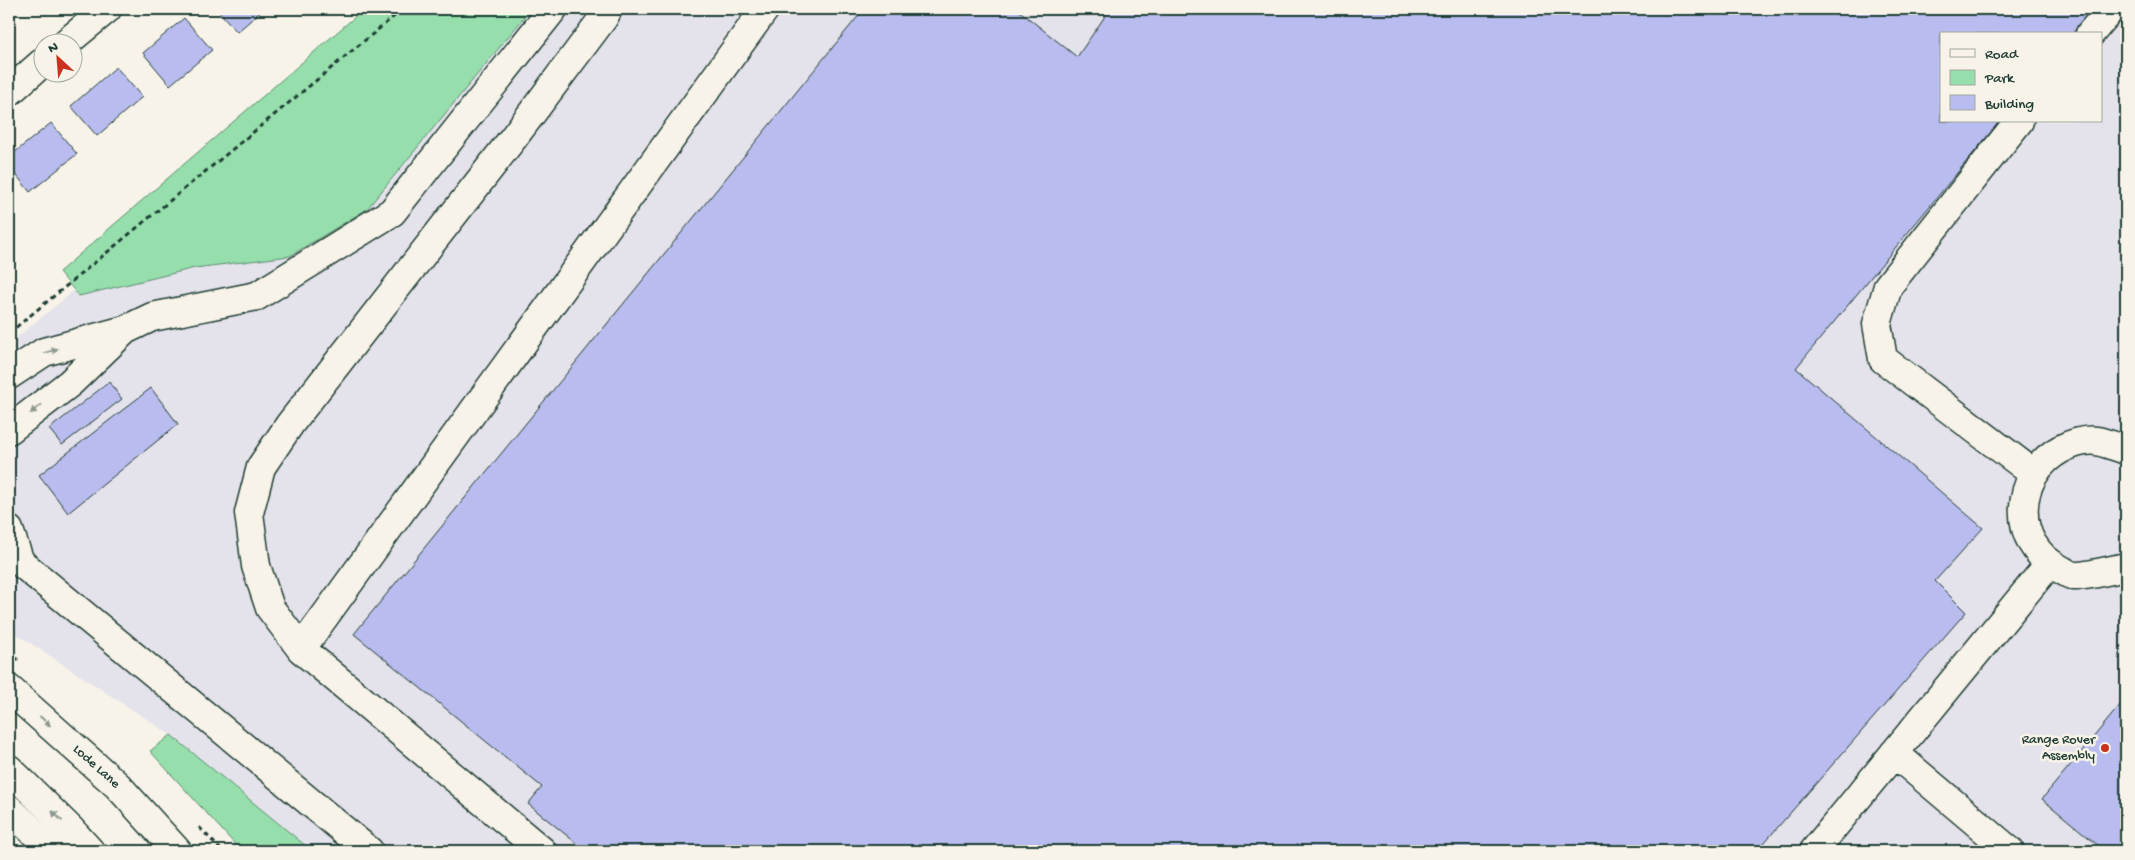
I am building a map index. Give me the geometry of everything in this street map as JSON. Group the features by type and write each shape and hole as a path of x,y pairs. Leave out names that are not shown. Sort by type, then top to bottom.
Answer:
{"main road":[{"path":"79,32 108,9"},
{"path":"9,375 44,352 125,330 152,317 257,296 392,212 553,9"},
{"path":"542,851 301,649 270,608 256,566 249,513 261,467 290,424 520,130 608,9"},
{"path":"301,649 765,9"},
{"path":"2092,32 2111,9"},
{"path":"9,92 32,72"},
{"path":"2018,122 1888,286 1877,324 1883,359 2033,473"},
{"path":"10,430 70,384 125,330"},
{"path":"2126,450 2096,441 2072,443 2048,456 2033,473 2025,494 2025,528 2033,546 2049,564 2074,576 2126,567"},
{"path":"9,530 20,562 369,851"},
{"path":"1814,851 2049,564"},
{"name":"Lode Lane","path":"9,689 118,786 177,851"},
{"path":"1894,753 2010,851"},
{"path":"9,769 90,851"},
{"path":"9,809 54,851"}],"path":[{"path":"9,332 403,9"}],"shaded area":[{"path":"418,9 2126,9 2126,851 312,851 171,735 9,629 9,344"}],"green space":[{"path":"364,9 531,9 367,209 290,256 195,268 79,296 59,272"},
{"path":"171,735 312,851 241,851 150,751"}],"building":[{"path":"217,9 264,9 237,32"},
{"path":"864,9 1017,9 1077,57 1110,9 2093,9 2074,32 1940,32 1940,122 1999,122 1796,368 1983,528 1935,581 1966,612 1757,851 586,851 528,804 542,787 354,634"},
{"path":"184,18 212,50 170,85 143,53"},
{"path":"116,67 142,97 97,136 71,106"},
{"path":"51,123 77,154 30,192 9,166 9,157"},
{"path":"109,382 122,399 62,445 49,429"},
{"path":"151,388 178,424 68,513 39,475"},
{"name":"Range Rover Assembly","path":"2126,698 2126,851 2105,851 2042,799"}],"place":[{"name":"Range Rover Assembly","path":"2105,748"}]}
